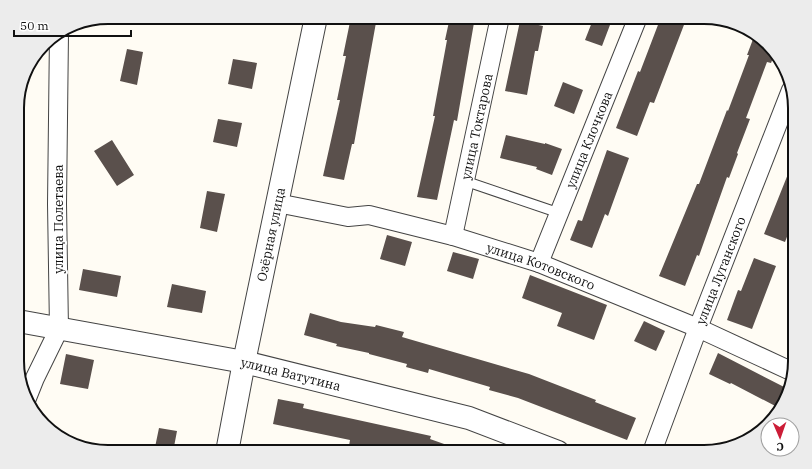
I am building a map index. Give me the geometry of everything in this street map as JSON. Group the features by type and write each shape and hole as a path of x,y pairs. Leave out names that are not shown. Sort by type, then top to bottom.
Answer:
{"street":[{"name":"Озёрная улица","path":"228,445 244,362 315,24"},
{"name":"улица Токтарова","path":"453,236 499,24"},
{"name":"улица Клочкова","path":"539,263 635,24"},
{"name":"улица Полетаева","path":"30,392 59,329 57,204 59,40"},
{"name":"улица Луганского","path":"655,445 698,328 787,99"},
{"name":"улица Котовского","path":"277,203 348,217 369,215 453,236 539,263 698,328 787,369"},
{"name":"улица Ватутина","path":"24,322 244,362 469,418 540,445"}],"lane":[{"path":"465,181 559,213"}],"building":[{"path":"350,24 376,24 354,144 352,144 344,180 323,176 340,100 337,100 346,56 343,56"},
{"path":"448,24 474,24 457,121 454,120 437,200 417,197 435,116 433,116 447,40 445,40"},
{"path":"519,24 534,24 543,26 538,51 535,51 527,95 505,91"},
{"path":"591,24 610,24 602,46 585,40"},
{"path":"658,24 684,24 654,103 650,102 637,136 616,128 638,71 640,72"},
{"path":"753,40 772,59 771,63 767,62 746,118 750,119 737,153 738,154 729,178 727,177 699,256 697,255 685,286 659,276 697,184 699,184 749,55 747,55"},
{"path":"127,49 143,52 137,85 120,81"},
{"path":"233,59 257,63 252,89 228,84"},
{"path":"563,82 583,90 574,114 554,106"},
{"path":"218,119 242,123 237,147 213,142"},
{"path":"506,135 545,143 562,149 552,175 536,169 537,167 500,158"},
{"path":"112,140 134,175 117,186 94,151"},
{"path":"607,150 629,158 608,216 605,214 592,248 570,240 578,220 582,221"},
{"path":"788,174 788,234 785,242 764,234"},
{"path":"207,191 225,194 217,232 200,228"},
{"path":"387,235 412,242 405,266 380,259"},
{"path":"453,252 479,259 473,279 447,271"},
{"path":"754,258 776,266 752,329 727,320 738,290 741,291"},
{"path":"83,269 121,276 117,297 79,290"},
{"path":"530,275 607,305 594,340 557,326 562,313 522,298"},
{"path":"172,284 206,291 202,313 167,307"},
{"path":"310,313 341,322 375,327 376,325 404,332 402,337 529,374 596,400 595,402 636,418 627,440 518,398 489,390 490,387 429,369 428,373 406,367 407,364 369,353 336,346 337,344 304,335"},
{"path":"644,321 665,331 656,351 634,341"},
{"path":"718,353 784,387 775,406 731,383 730,384 709,374"},
{"path":"66,354 94,360 88,389 60,384"},
{"path":"278,399 304,404 303,408 431,436 430,439 447,445 349,445 350,440 273,424"},
{"path":"159,428 177,431 174,445 155,445"}]}
